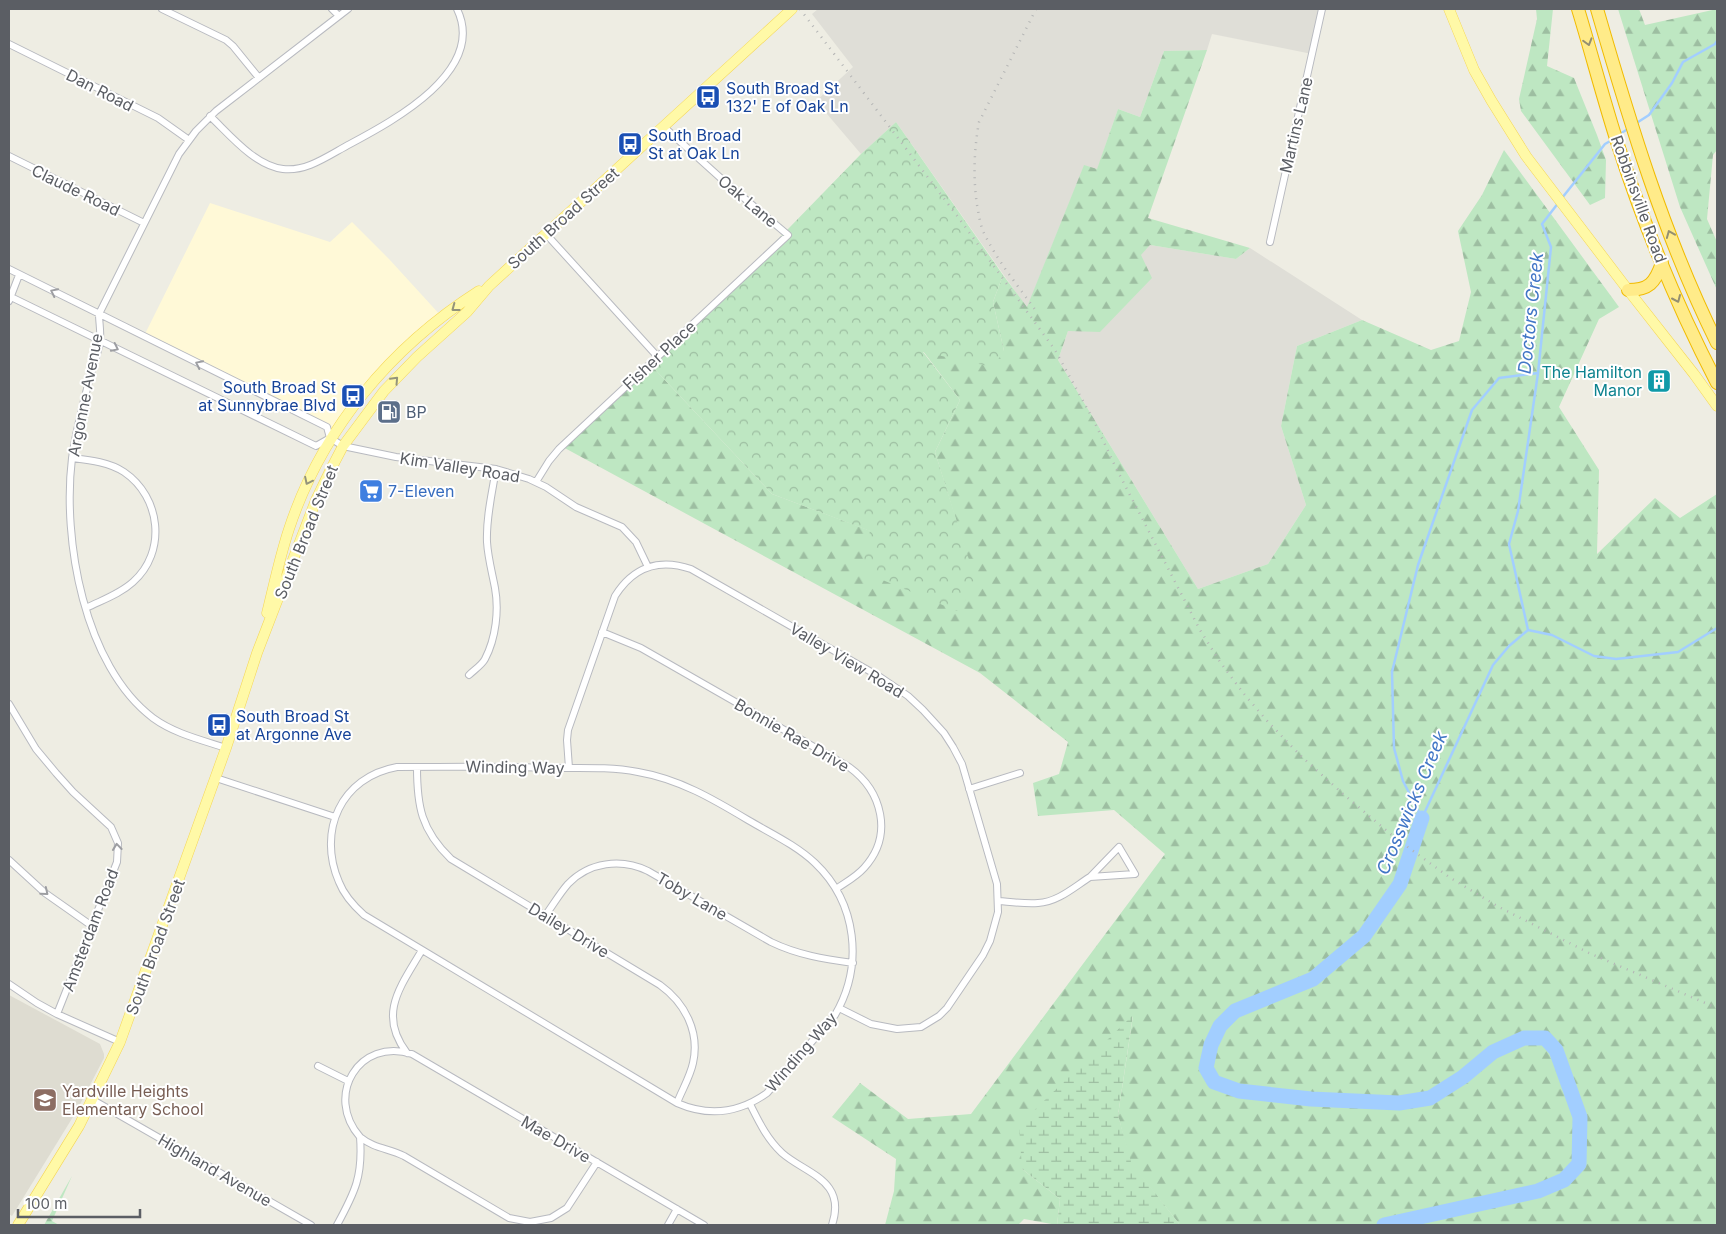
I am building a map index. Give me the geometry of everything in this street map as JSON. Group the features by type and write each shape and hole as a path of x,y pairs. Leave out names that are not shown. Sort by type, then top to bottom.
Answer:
{"highway":[{"name":"Robbinsville Road","path":"1578,9 1618,146 1662,263 1686,320 1717,383"},
{"name":"Robbinsville Road","path":"1597,9 1634,135 1667,228 1717,343"},
{"path":"1628,290 1640,290 1649,285 1657,277 1662,263"}],"main road":[{"name":"South Broad Street","path":"18,1225 66,1149 93,1100 120,1042 216,778 257,653 316,500 343,446 384,392 416,356 467,312 489,286 792,9"},
{"path":"1449,9 1474,70 1526,156 1716,405"},
{"name":"South Broad Street","path":"257,653 289,527 303,492 330,438 372,384 401,352 460,304 489,286"},
{"path":"422,333 431,343"},
{"path":"401,352 416,356"}],"street":[{"path":"162,9 226,40 259,78"},
{"path":"332,9 339,16"},
{"name":"Argonne Avenue","path":"226,748 169,728 149,715 131,698 114,674 100,646 78,580 71,531 70,481 72,458 79,420 100,340 98,314 172,167 189,140 210,116 348,9"},
{"path":"210,116 264,164 284,169 295,169 314,164 390,123 434,88 458,56 462,46 463,27 457,9"},
{"name":"Martins Lane","path":"1270,242 1322,9"},
{"name":"Dan Road","path":"9,44 158,118 189,140"},
{"name":"Oak Lane","path":"664,127 788,234"},
{"name":"Claude Road","path":"9,156 144,223"},
{"path":"546,234 657,356"},
{"name":"Fisher Place","path":"536,482 559,449 788,234"},
{"name":"Kim Valley Road","path":"9,269 327,427 330,438 343,446 415,460 496,469 514,473 536,482 576,507 622,527 636,542 648,567"},
{"path":"19,275 9,298 100,340 316,446 330,438"},
{"path":"72,458 102,463 124,472 133,479 147,497 155,519 155,542 142,573 124,589 86,608"},
{"path":"469,675 484,661 491,646 496,620 495,589 488,557 487,524 496,469"},
{"name":"Valley View Road","path":"569,768 568,730 615,596 621,587 637,572 648,567 670,564 691,569 890,683 923,710 944,733 962,764 998,884 995,927 983,954 946,1008 931,1022 910,1029 884,1028 871,1024 838,1008"},
{"name":"Bonnie Rae Drive","path":"602,632 641,648 859,774 867,783 878,802 880,831 876,848 864,868 856,876 836,888"},
{"name":"Amsterdam Road","path":"9,704 36,748 56,773 73,792 104,819 115,834 119,853 57,1014"},
{"name":"Winding Way","path":"396,766 569,768 618,769 638,772 673,781 699,791 800,851 824,872 836,888 847,914 853,943 852,963 846,993 835,1015 767,1093 750,1104 736,1109 712,1112 699,1111 676,1103 364,916 345,895 332,860 331,836 335,817 346,795 366,777 386,768 396,766"},
{"name":"Dailey Drive","path":"418,767 418,798 421,814 433,839 451,859 660,985 679,1002 691,1024 695,1052 690,1072 676,1103"},
{"path":"969,789 1020,773"},
{"path":"216,778 335,817"},
{"path":"998,901 1039,903 1051,901 1090,877 1119,847 1135,874 1090,877"},
{"path":"9,860 45,893 92,926"},
{"name":"Toby Lane","path":"545,916 568,884 578,876 599,866 622,864 648,871 787,950 824,960 852,963"},
{"path":"408,1053 401,1044 393,1025 394,1003 398,991 422,950"},
{"path":"9,984 57,1014 120,1042"},
{"path":"408,1053 396,1051 377,1054 359,1065 348,1081 345,1091 345,1110 353,1130 369,1144 404,1156 509,1218 520,1221 540,1222 559,1214 573,1199 596,1162"},
{"name":"Mae Drive","path":"408,1053 704,1225"},
{"path":"318,1066 348,1081"},
{"name":"Highland Avenue","path":"93,1100 311,1225"},
{"path":"750,1104 764,1132 772,1143 786,1156 818,1176 829,1189 834,1208 832,1225"},
{"path":"337,1225 353,1195 358,1181 362,1154 360,1137"},
{"path":"668,1225 677,1209"}],"shaded area":[{"path":"818,9 1322,9 1312,54 1212,34 1207,50 1164,51 1140,117 1118,109 1097,170 1084,166 1027,308 896,122 861,154 816,101 853,67 812,14"},
{"path":"210,203 330,242 352,222 442,317 422,333 330,438 327,427 144,336"},
{"path":"1150,245 1236,259 1250,248 1362,320 1297,346 1281,426 1306,505 1268,564 1198,589 1058,360 1068,331"},
{"name":"Yardville Heights Elementary School","path":"9,995 100,1044 104,1054 104,1058 76,1112 12,1216 9,1214"}],"green space":[{"path":"1536,9 1553,9 1547,66 1574,78 1606,160 1605,198 1590,205 1521,111 1519,99 1537,19"},
{"path":"1618,9 1639,9 1645,25 1717,9 1717,150 1713,155 1707,219 1717,242 1717,290 1680,207"},
{"path":"1207,50 1148,218 1250,248 1236,259 1150,245 1141,255 1152,278 1100,332 1068,331 1058,360 1198,589 1268,564 1306,505 1281,426 1297,346 1362,320 1431,350 1459,341 1471,292 1458,231 1482,195 1504,150 1619,307 1599,319 1559,407 1599,470 1597,554 1655,498 1680,518 1717,494 1717,1225 1180,1225 1130,1162 1118,1115 1133,1016 1022,1169 1060,1199 1057,1225 1024,1219 1018,1225 885,1225 894,1191 896,1159 832,1117 860,1083 908,1119 971,1114 1165,854 1114,810 1038,816 1033,783 1059,774 1068,742 980,673 561,446 649,363 772,494 871,531 976,585 935,452 960,400 923,351 1004,351 993,302 1003,275 1027,307 1084,165 1097,169 1118,109 1140,117 1164,51"},
{"path":"896,122 1003,275 993,302 1004,351 993,367 923,352 960,400 935,452 977,585 957,611 861,571 870,531 772,494 649,363 748,270 861,154"},
{"path":"1133,1015 1118,1115 1131,1162 1180,1225 1057,1225 1060,1199 1022,1169 1019,1125"},
{"path":"72,1176 52,1221 59,1225 44,1225"}],"waterway":[{"name":"Doctors Creek","path":"1635,124 1649,115 1672,83 1683,62 1715,44 1717,41"},
{"name":"Doctors Creek","path":"1618,135 1628,129"},
{"name":"Doctors Creek","path":"1562,198 1605,144 1612,140"},
{"name":"Doctors Creek","path":"1528,630 1509,544 1518,511 1538,373 1551,247 1542,224 1559,202"},
{"path":"1422,818 1403,781 1394,748 1392,672 1418,565 1472,410 1499,378 1538,373"},
{"name":"Crosswicks Creek","path":"1422,818 1493,665 1509,646 1528,630 1552,635 1594,656 1616,659 1678,652 1717,628"},
{"name":"Crosswicks Creek","path":"1384,1225 1538,1191 1564,1180 1579,1164 1580,1117 1556,1050 1545,1038 1524,1038 1493,1052 1463,1077 1430,1098 1399,1103 1311,1099 1239,1091 1214,1082 1206,1068 1211,1045 1220,1026 1235,1011 1313,979 1364,936 1400,884 1422,818"}],"railway":[{"path":"800,9 958,217 1055,350 1094,421 1116,468 1200,630 1220,662 1269,723 1302,757 1342,793 1394,837 1449,877 1497,906 1589,953 1717,1008"},
{"path":"1036,9 979,122 975,153 977,205 983,232 1002,265 1036,311"}],"place":[{"name":"South Broad St 132' E of Oak Ln","path":"708,97"},
{"name":"South Broad St at Oak Ln","path":"630,144"},
{"name":"The Hamilton Manor","path":"1659,381"},
{"name":"South Broad St at Sunnybrae Blvd","path":"353,396"},
{"name":"BP","path":"389,412"},
{"name":"7-Eleven","path":"371,491"},
{"name":"South Broad St at Argonne Ave","path":"219,725"},
{"name":"Yardville Heights Elementary School","path":"45,1100"}]}
